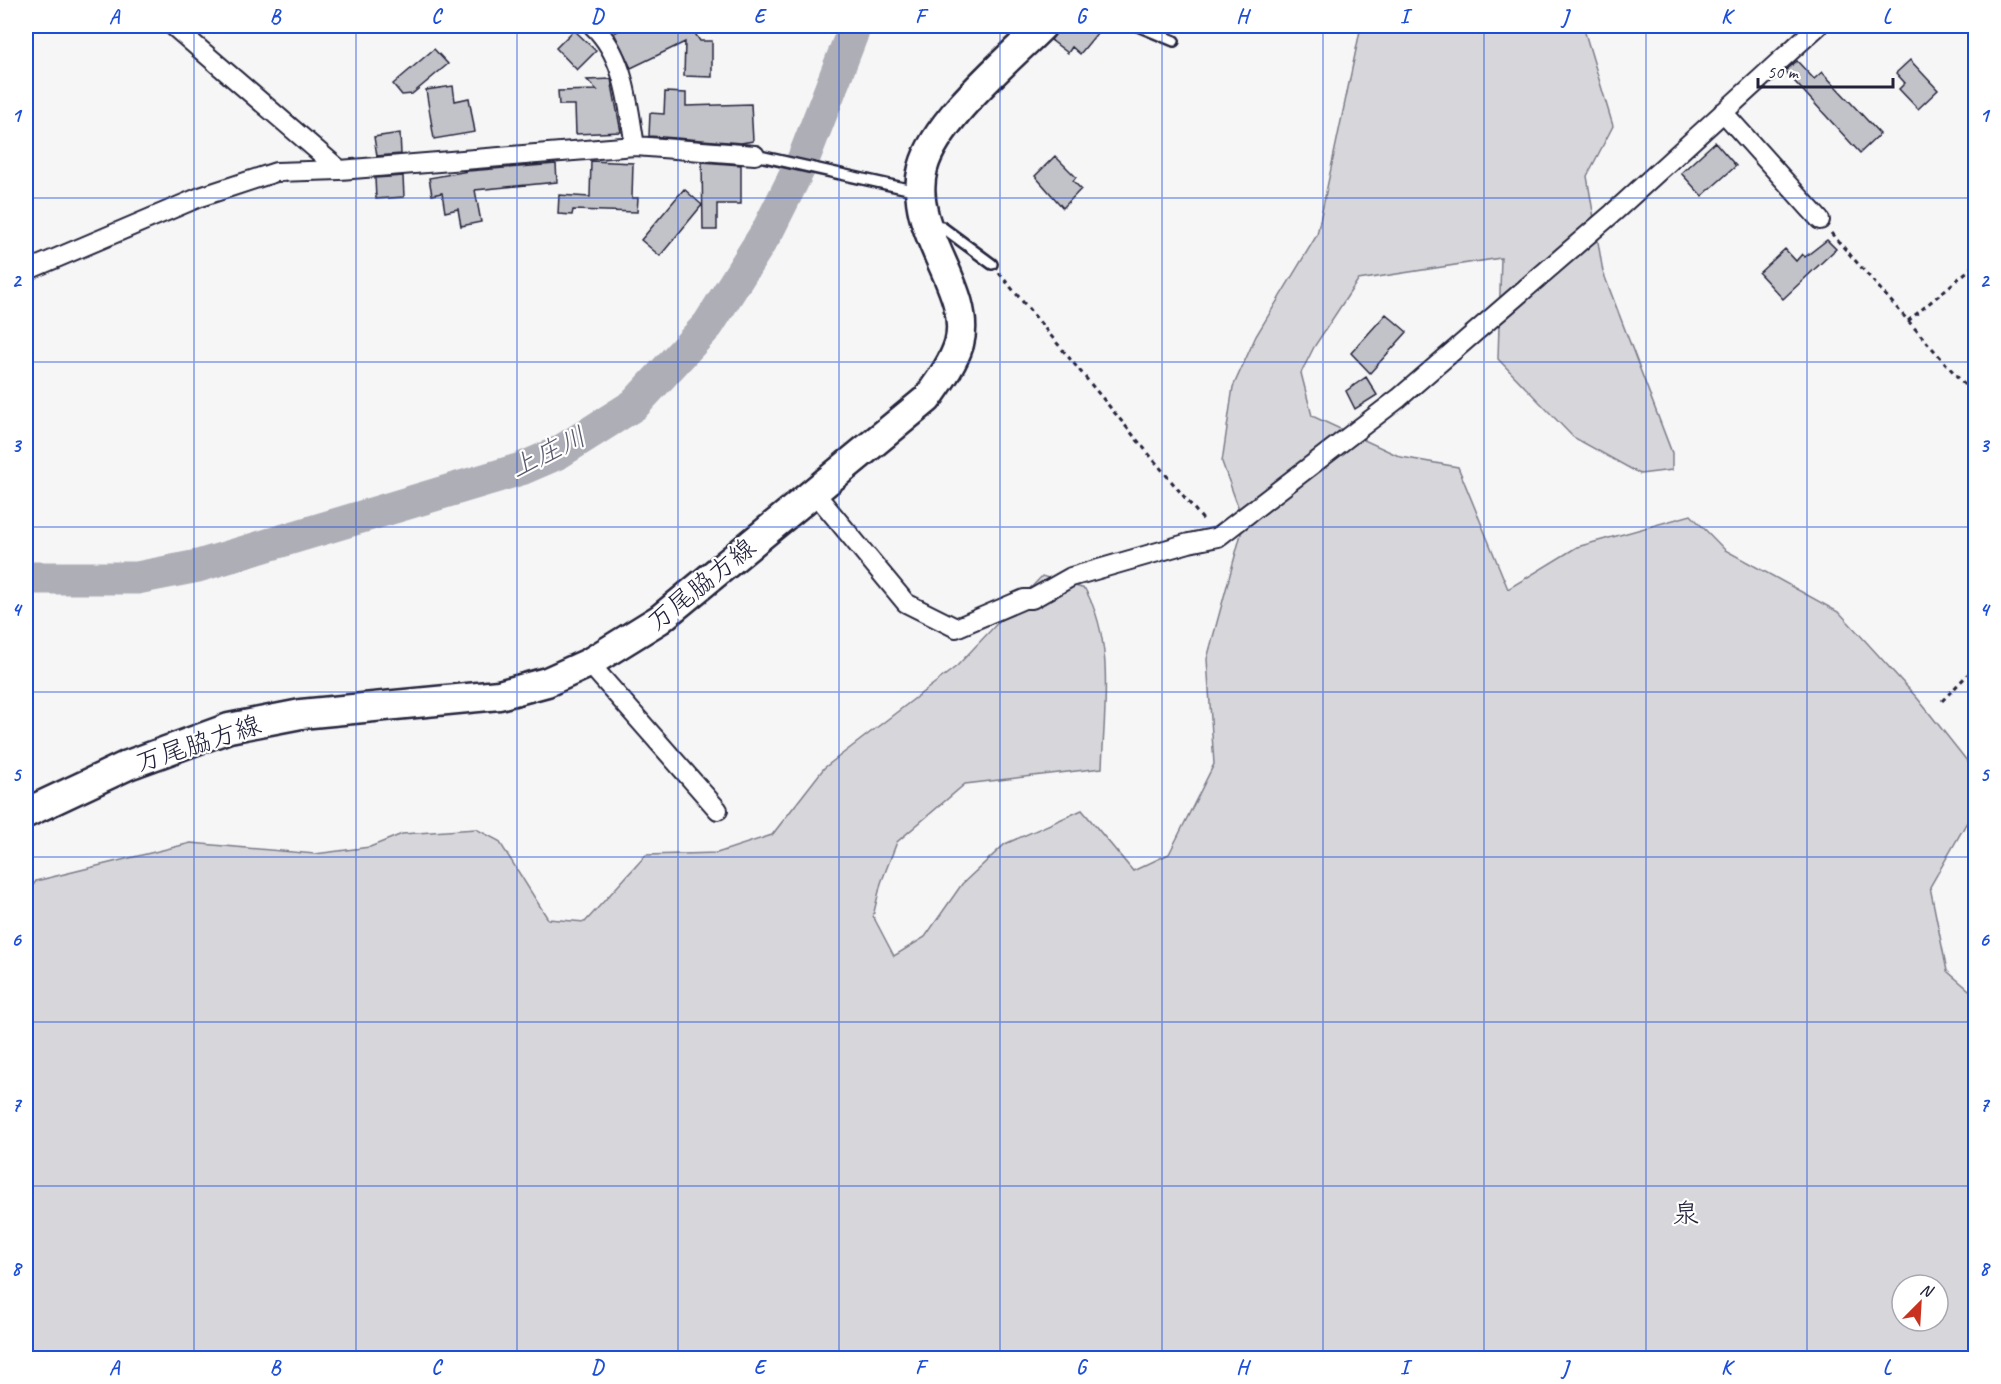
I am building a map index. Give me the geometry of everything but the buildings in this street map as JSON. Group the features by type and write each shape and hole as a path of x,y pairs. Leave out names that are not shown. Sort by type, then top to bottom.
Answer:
{"main road":[{"name":"万尾脇方線","path":"26,813 128,765 229,728 301,714 499,695 547,682 589,663 660,619 927,399 954,358 960,342 959,312 949,280 928,230 919,191 923,167 933,144 960,108 1042,26"}],"street":[{"path":"173,26 340,170"},
{"path":"814,492 906,603 956,628 1024,599 1032,599 1071,577 1189,543 1218,537 1399,398 1613,213 1818,26"},
{"path":"603,29 624,80 635,146"},
{"path":"1723,112 1820,220"},
{"path":"26,271 200,197 276,172 340,170 635,146 755,155"},
{"path":"589,663 718,810"}],"lane":[{"path":"1138,26 1174,41"},
{"path":"755,155 919,191"},
{"path":"928,230 942,227 992,264"}],"path":[{"path":"1820,220 1976,398"},
{"path":"992,264 1218,537"},
{"path":"1908,321 1976,264"},
{"path":"1942,701 1976,666"}],"shaded area":[{"path":"1361,26 1583,26 1613,126 1587,176 1603,272 1672,453 1672,470 1640,474 1573,437 1498,359 1501,258 1358,280 1314,347 1301,373 1312,416 1401,457 1458,467 1508,589 1577,547 1691,515 1725,550 1840,613 1918,699 1975,771 1975,808 1930,887 1947,971 1975,995 1975,1358 26,1358 26,895 36,881 191,843 315,854 370,847 402,834 476,829 499,841 548,919 585,922 646,855 717,853 772,835 824,768 957,666 1042,576 1085,589 1101,631 1106,676 1102,768 965,784 897,842 881,883 873,916 894,956 925,937 962,884 1005,844 1082,810 1133,871 1169,854 1214,764 1207,659 1244,523 1222,462 1233,387 1256,336 1317,235"}],"waterway":[{"name":"上庄川","path":"26,578 137,578 198,566 521,469 558,453 634,405 708,325 768,230 803,160 855,26"}],"district":[{"name":"泉","path":"1686,1213"}]}
